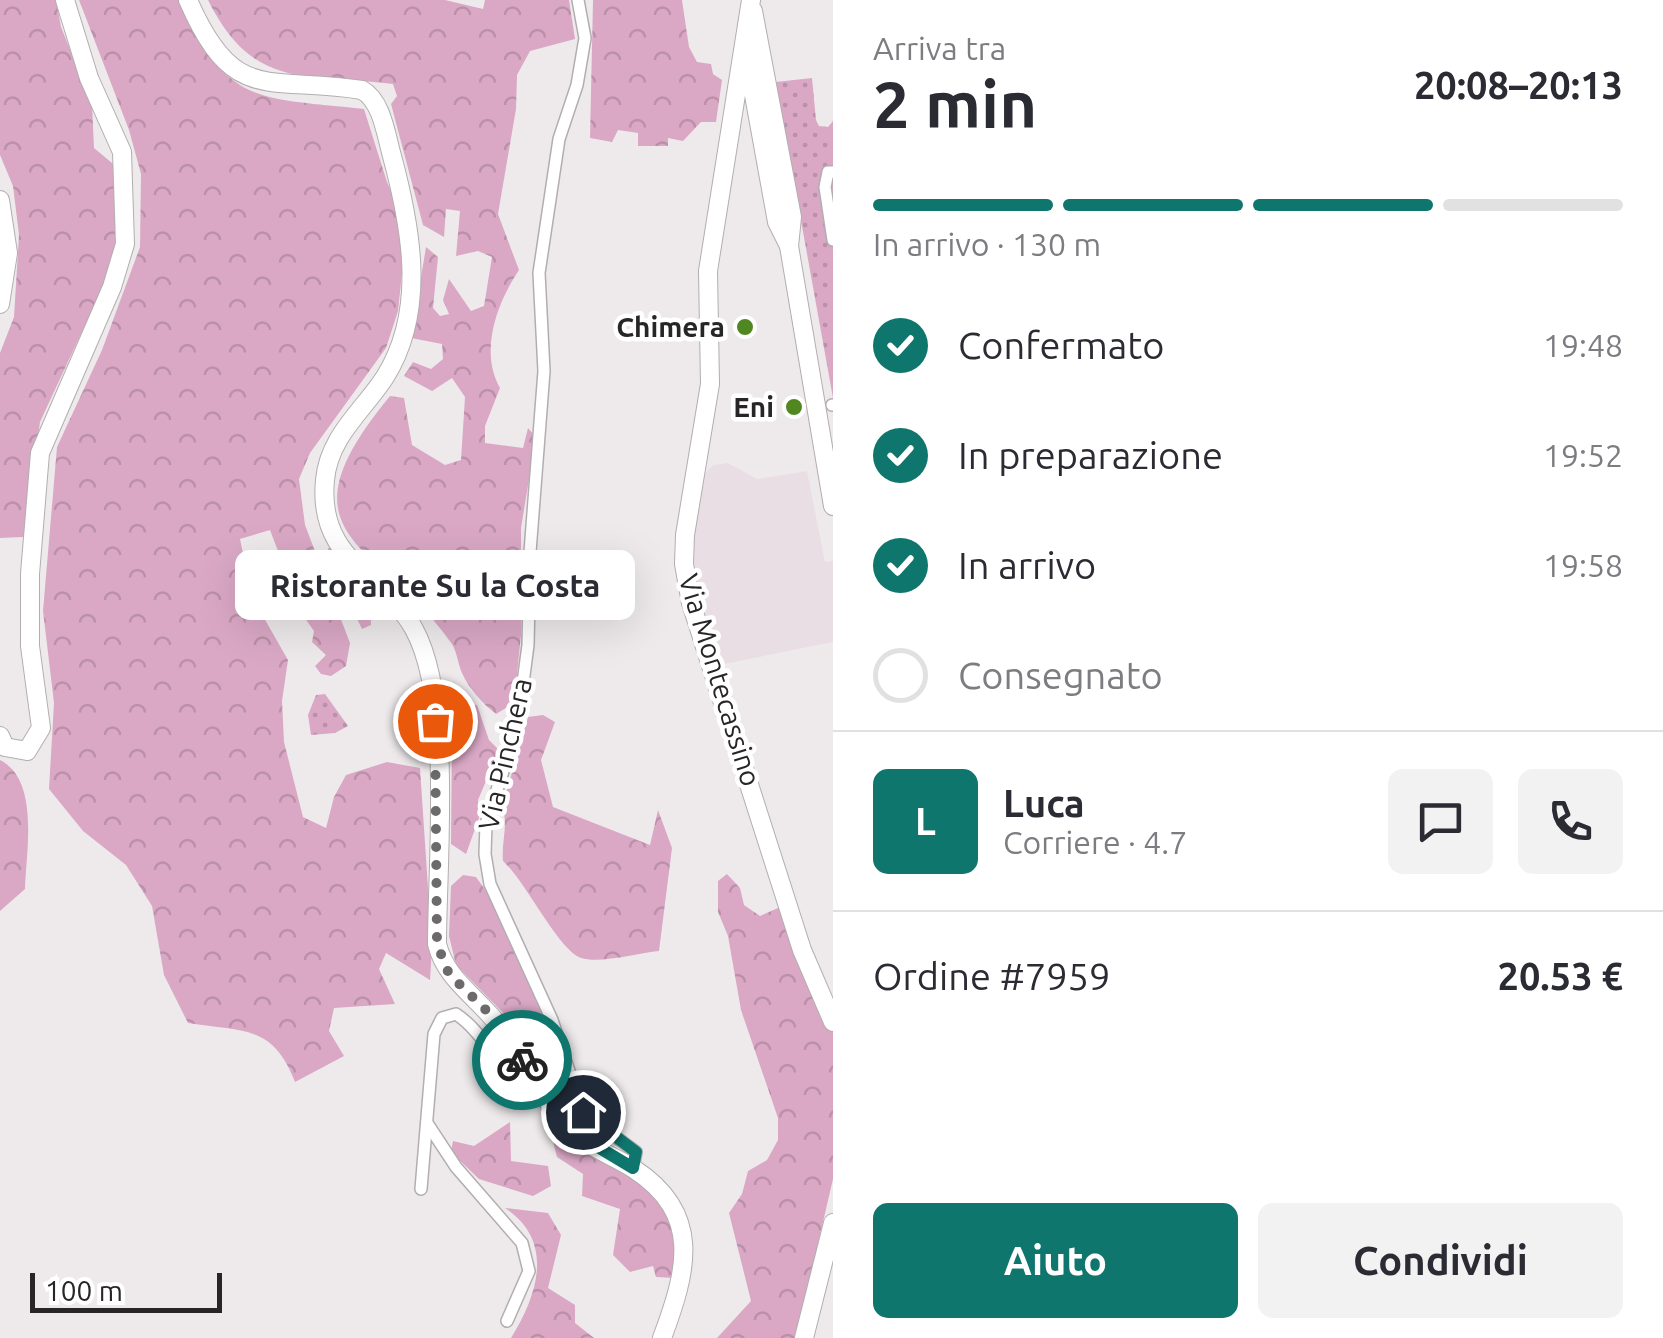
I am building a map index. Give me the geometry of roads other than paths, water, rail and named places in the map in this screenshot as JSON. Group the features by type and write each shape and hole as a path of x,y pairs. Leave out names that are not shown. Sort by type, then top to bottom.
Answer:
{"street":[{"path":"0,736 4,747 27,751 41,728 30,646 30,574 40,454 117,276 125,244 122,152 89,78 65,0"},
{"path":"188,0 222,61 238,74 274,85 362,90 371,95 383,124 410,224 406,313 399,347 385,377 346,426 331,454 326,505 332,531 348,560 406,617 428,672 436,742 437,944 442,961 504,1031 573,1132 658,1186 682,1224 683,1266 662,1338"},
{"name":"Via Pinchera","path":"578,0 585,38 577,84 559,139 539,273 544,372 530,552 528,644 518,728 486,824 484,854 490,884 552,1020 583,1112 636,1152 633,1168"},
{"path":"738,0 745,43"},
{"path":"751,0 751,66 776,222 789,246"},
{"name":"Via Montecassino","path":"751,0 745,43 751,66 724,147 708,271 710,384 684,564 691,603 773,849 802,950 833,1022"},
{"path":"751,66 792,217 789,246 833,506"},
{"path":"724,147 744,138 766,151"},
{"path":"830,172 825,187 833,240"},
{"path":"0,200 8,253 0,304"},
{"path":"421,1189 434,1034 442,1018 456,1014 479,1029 518,1086 545,1095"},
{"path":"427,1123 456,1166 522,1243 529,1271 508,1322"},
{"path":"804,1338 833,1223"}],"place":[{"name":"Chimera","path":"745,327"},
{"name":"Eni","path":"794,407"},
{"name":"Ristorante Su la Costa","path":"435,721"}]}
